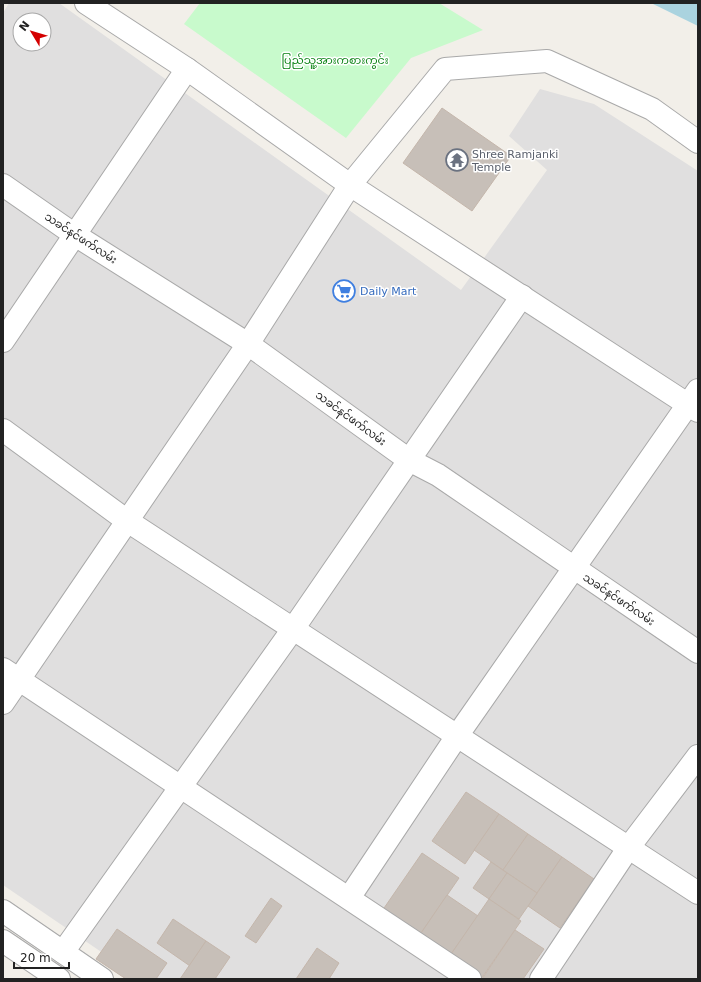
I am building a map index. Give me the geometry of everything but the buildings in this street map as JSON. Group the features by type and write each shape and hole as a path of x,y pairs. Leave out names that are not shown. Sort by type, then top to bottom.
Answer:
{"street":[{"path":"86,3 187,69 350,185 522,296 694,402 574,568 457,736 349,898"},
{"path":"3,703 11,674 126,520 248,344 350,185 446,69 548,62 652,109 698,142"},
{"path":"3,341 187,69"},
{"name":"သခင်နင်ဖက်လမ်း","path":"3,185 75,235 248,344 409,460 438,475 698,652"},
{"path":"63,952 293,629 522,296"},
{"path":"3,430 126,520 698,893"},
{"path":"11,674 182,786 470,979"},
{"path":"541,979 629,847 698,756"},
{"path":"3,911 102,979"},
{"path":"3,941 59,979"}],"shaded area":[{"path":"9,3 59,3 461,290 547,170 509,136 540,89 594,104 698,171 698,979 141,979 3,885 3,13"}],"green space":[{"name":"ပြည်သူ့အားကစားကွင်း","path":"200,3 439,3 483,30 411,58 346,138 184,24"}],"water":[{"path":"651,3 698,3 698,26"}],"place":[{"name":"Shree Ramjanki Temple","path":"457,160"},
{"name":"Daily Mart","path":"344,291"}]}
